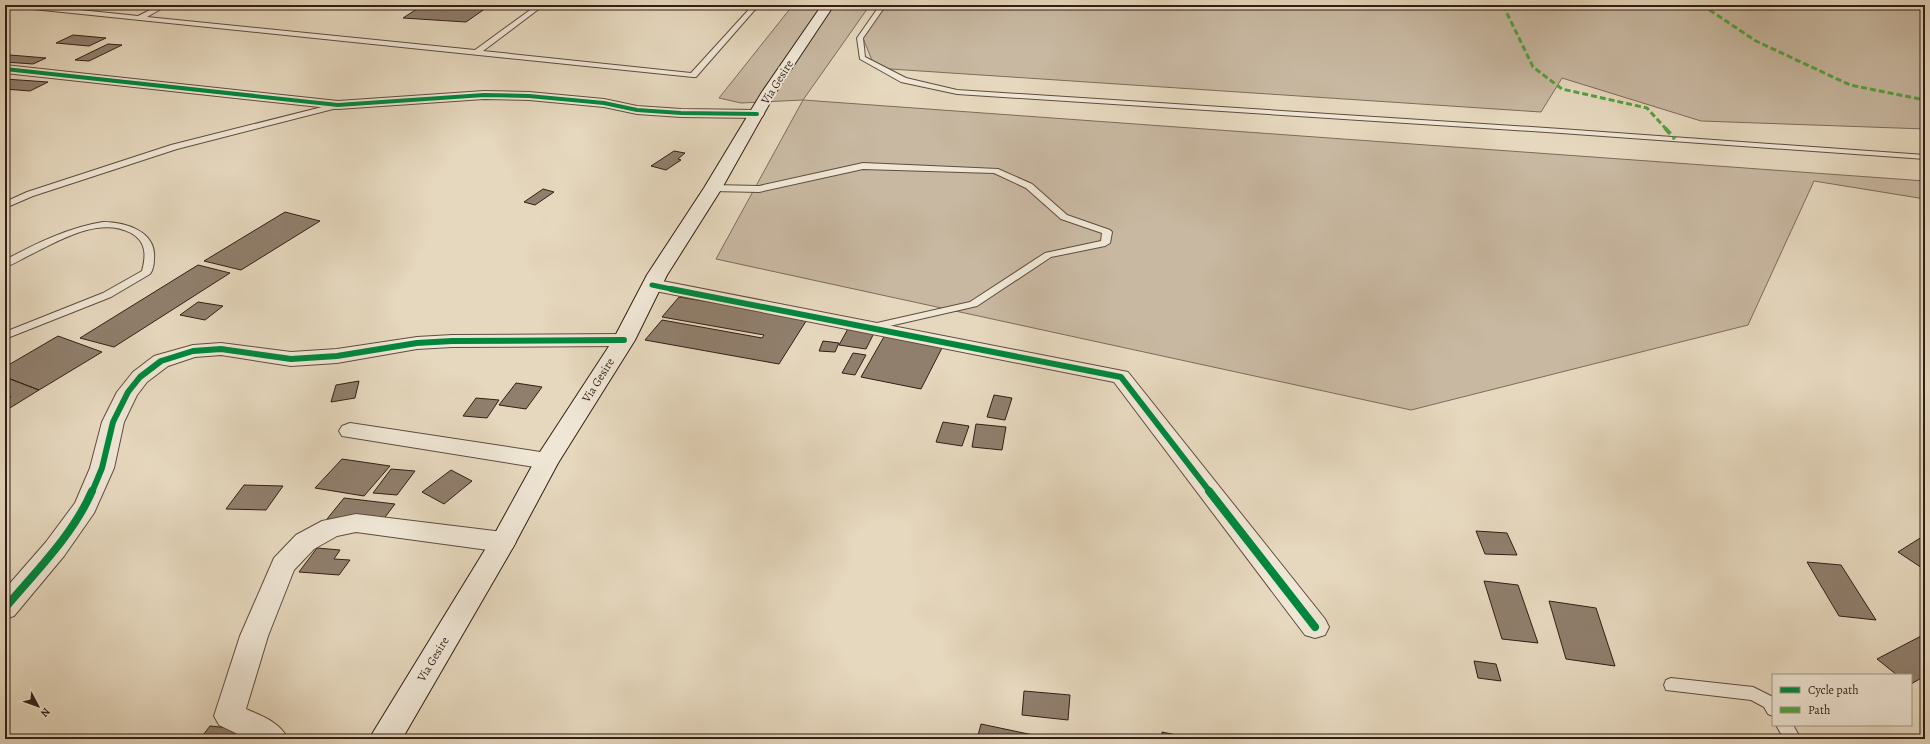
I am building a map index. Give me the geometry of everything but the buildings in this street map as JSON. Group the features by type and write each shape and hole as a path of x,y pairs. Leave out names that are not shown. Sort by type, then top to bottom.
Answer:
{"main road":[{"name":"Via Gesire","path":"385,739 503,542 547,461 624,340 652,285 713,188 757,114 810,30 828,5"}],"street":[{"path":"5,70 338,105 476,95 522,95 604,103 637,110 681,113 757,114"},
{"path":"652,285 1121,377 1315,627"},
{"path":"5,608 55,549 85,507 102,468 113,422 128,392 140,377 161,361 193,351 221,349 291,359 337,356 417,343 452,341 624,340"},
{"path":"350,431 547,461"},
{"path":"273,739 253,726 229,716 254,636 283,565 305,542 331,528 356,523 503,542"}],"lane":[{"path":"36,5 33,7 693,75 756,5"},
{"path":"139,18 165,5"},
{"path":"476,52 541,5"},
{"path":"883,5 860,38 862,58 904,80 957,92 1537,129 1925,157"},
{"path":"5,205 30,194 174,147 338,105"},
{"path":"713,188 759,189 864,166 995,171 1029,186 1064,217 1107,232 1105,243 1048,255 973,304 872,327"},
{"path":"5,264 84,227 106,224 128,227 144,238 151,252 147,272 107,295 5,336"},
{"path":"1671,685 1753,694 1769,702 1772,707"},
{"path":"1785,726 1793,739"}],"shaded area":[{"path":"793,5 870,5 803,100 741,103 719,98"},
{"path":"882,5 1925,5 1925,129 1701,121 1562,78 1541,112 875,68 861,33"},
{"path":"803,100 1925,181 1925,199 1814,181 1748,325 1411,410 716,259"}],"marked path":[{"path":"1503,5 1533,67 1562,89 1647,108 1675,139"},
{"path":"1702,5 1756,41 1850,85 1925,100"}],"cycle path":[{"path":"5,69 338,105 484,95 529,96 604,103 637,110 681,113 757,114"},
{"path":"652,285 1121,377 1315,627"},
{"path":"5,608 55,549 85,507 102,468 113,422 128,392 140,377 161,361 193,351 221,349 291,359 337,356 417,343 452,341 624,340"}]}
